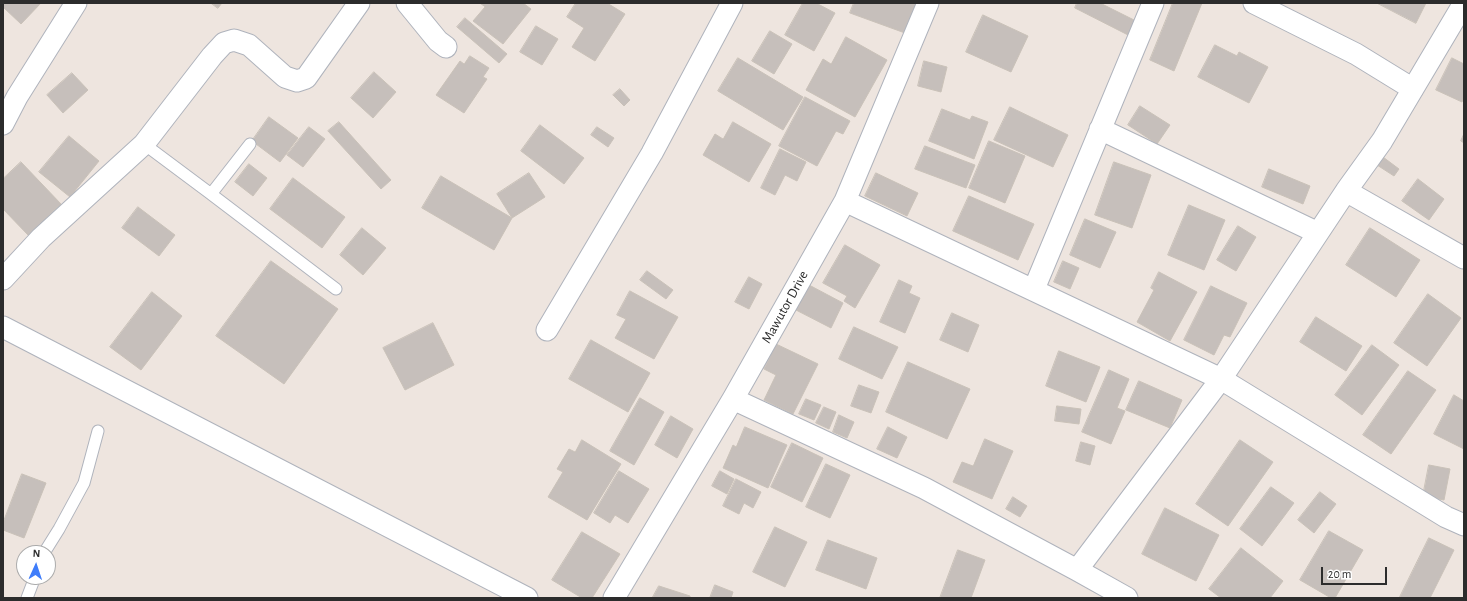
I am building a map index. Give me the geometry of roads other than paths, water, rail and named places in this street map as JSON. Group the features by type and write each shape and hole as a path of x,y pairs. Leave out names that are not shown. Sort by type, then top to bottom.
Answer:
{"street":[{"path":"3,124 10,92 76,3"},
{"path":"3,279 40,238 144,144 207,61 224,43 234,40 248,45 285,77 297,82 306,78 359,3"},
{"path":"406,3 438,41 446,47"},
{"path":"547,330 652,153 732,3"},
{"name":"Mawutor Drive","path":"614,598 733,399 845,200 928,3"},
{"path":"1034,289 1153,3"},
{"path":"1254,3 1356,54 1413,89"},
{"path":"1077,570 1221,379 1346,191 1382,141 1464,3"},
{"path":"1100,129 1318,233"},
{"path":"1346,191 1464,258"},
{"path":"845,200 1221,379 1439,512 1464,525"},
{"path":"3,326 527,598"},
{"path":"733,399 924,488 1127,598"}],"lane":[{"path":"144,144 336,289"},
{"path":"210,194 250,144"},
{"path":"49,545 84,483 98,431"},
{"path":"27,598 32,585"}]}
